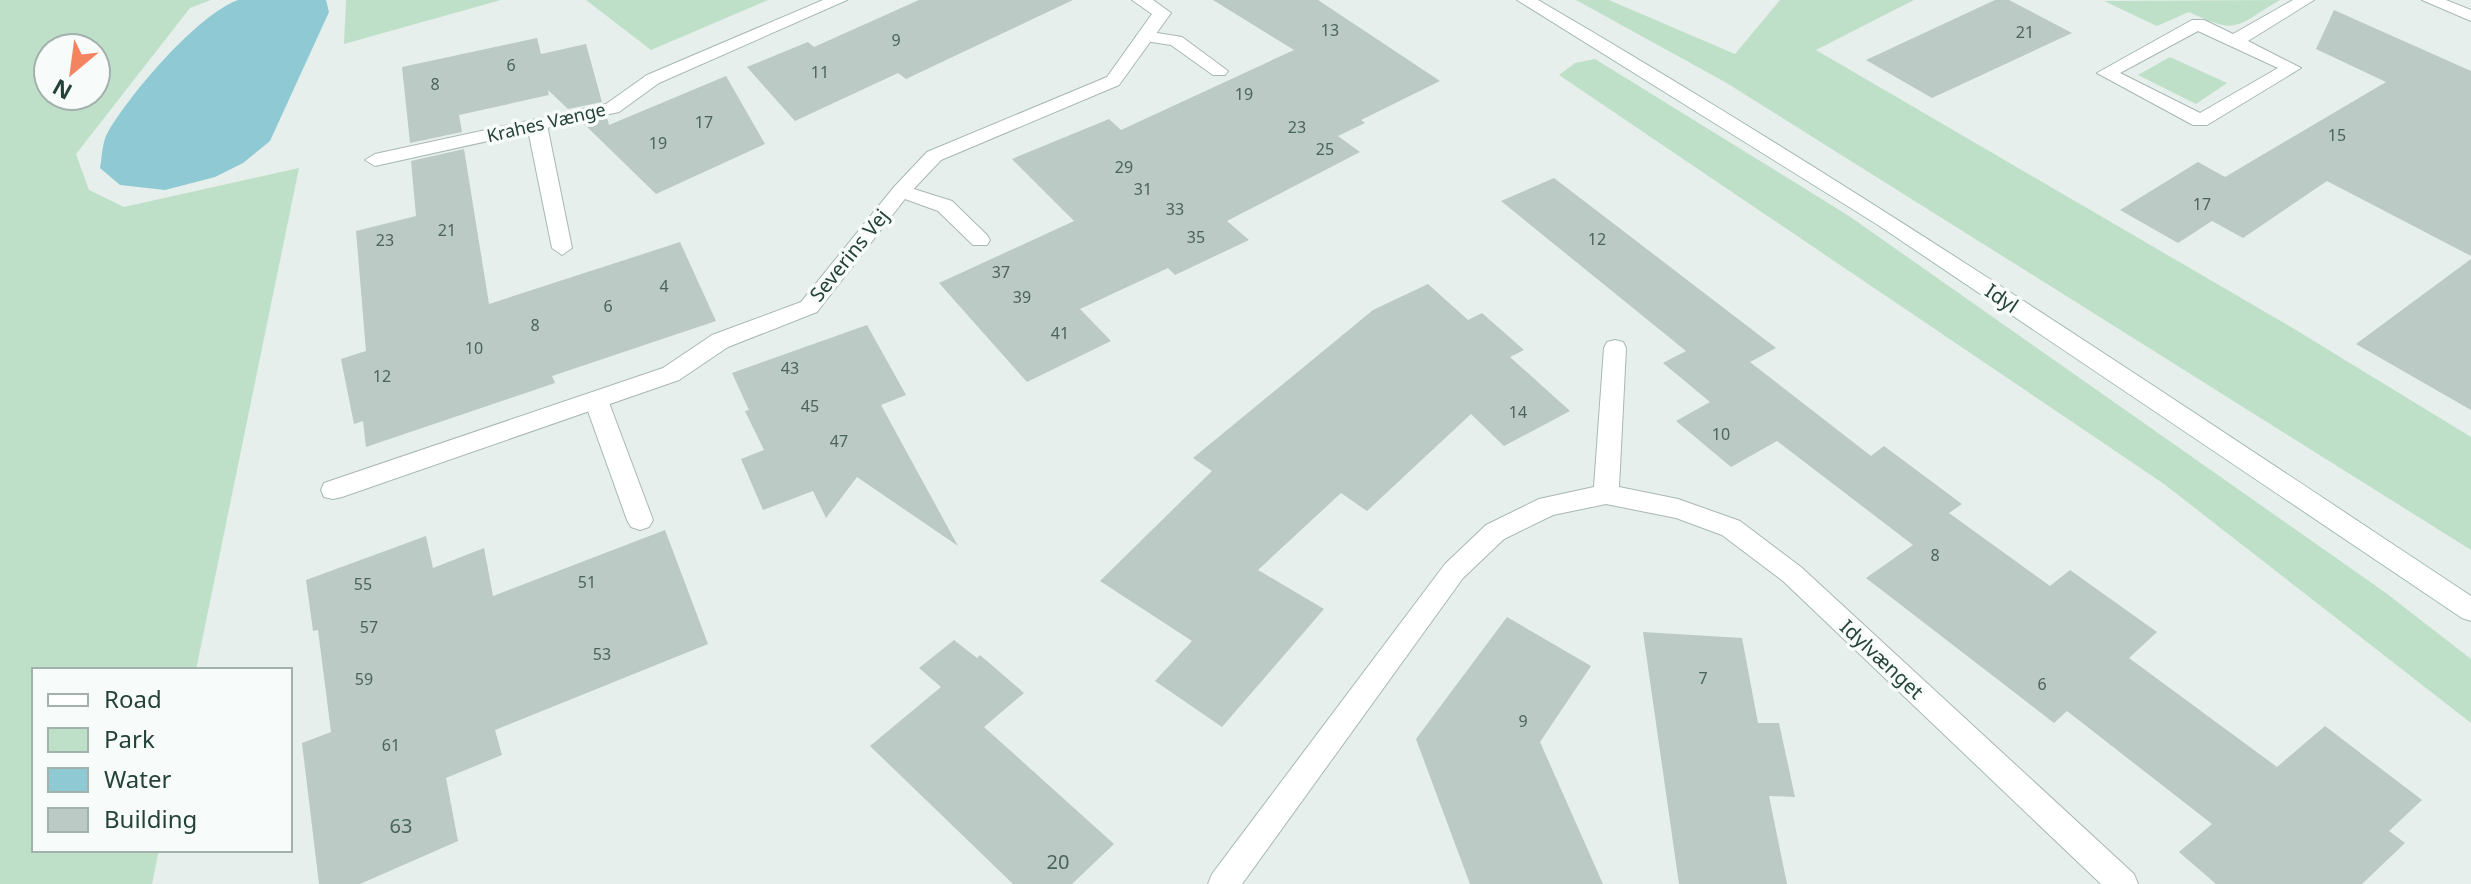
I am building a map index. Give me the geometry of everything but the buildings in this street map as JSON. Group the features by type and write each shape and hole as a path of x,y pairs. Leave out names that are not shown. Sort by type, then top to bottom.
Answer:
{"street":[{"name":"Krahes Vænge","path":"375,160 612,108 653,79 838,0"},
{"name":"Severins Vej","path":"333,490 671,374 720,341 809,307 901,191 934,156 1113,81 1162,13 1141,0"},
{"name":"Idyl","path":"1526,0 1648,70 1884,220 2471,610"},
{"path":"2234,41 2305,0"},
{"path":"2431,0 2471,16"},
{"path":"2198,24 2234,41 2292,68 2200,121 2106,73 2198,24"},
{"path":"1145,36 1176,41 1219,71"},
{"path":"537,125 562,248"},
{"path":"901,191 945,206 980,240"},
{"path":"1606,494 1615,348"},
{"path":"596,400 640,520"},
{"name":"Idylvænget","path":"1223,884 1454,571 1495,532 1548,506 1606,494 1678,509 1731,528 1780,565 2123,884"}],"green space":[{"path":"0,0 211,0 190,8 112,108 112,32 32,32 32,112 109,112 76,154 89,190 124,207 299,168 196,668 32,668 32,852 159,852 152,884 0,884"},
{"path":"346,0 501,0 344,44"},
{"path":"586,0 768,0 651,50"},
{"path":"1576,0 1609,0 1735,54 1780,0 1914,0 1816,50 2291,327 2471,437 2471,550 1725,82"},
{"path":"2280,0 2245,22 2228,26 2189,12 2157,26 2104,1"},
{"path":"2170,57 2227,83 2196,104 2138,75"},
{"path":"1595,59 1849,216 2386,593 2471,659 2471,723 2164,484 1559,75 1575,63"}],"water":[{"path":"238,0 326,0 329,12 270,141 243,163 215,177 165,190 120,185 100,168 108,132 132,97 166,57 204,21"}]}
